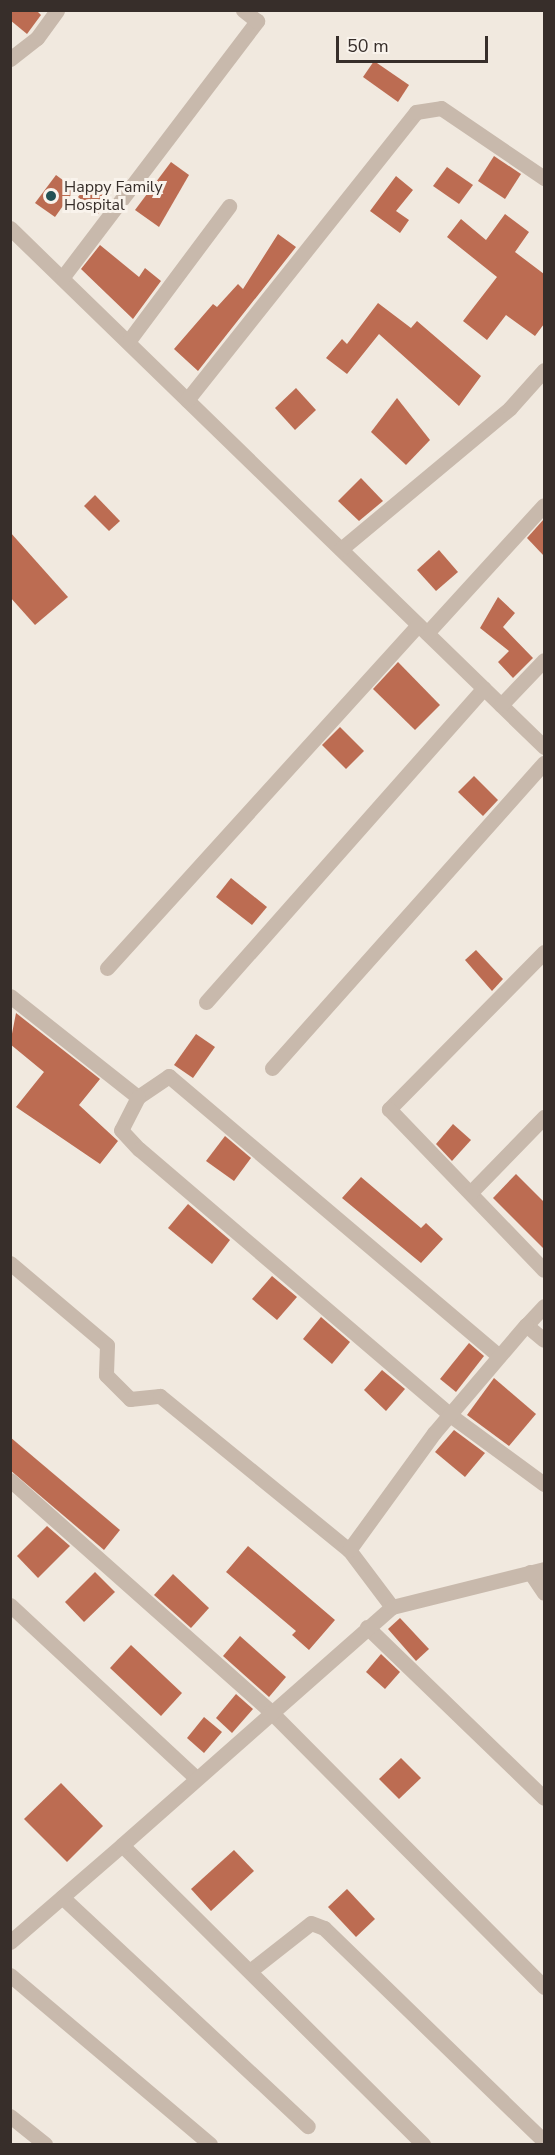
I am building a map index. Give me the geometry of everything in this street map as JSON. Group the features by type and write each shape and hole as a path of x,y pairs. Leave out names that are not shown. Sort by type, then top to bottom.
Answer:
{"street":[{"path":"10,59 37,38 57,10"},
{"path":"62,278 257,21 243,10"},
{"path":"187,400 416,112 441,108 544,178"},
{"path":"130,339 229,206"},
{"path":"10,228 130,339 187,400 544,747"},
{"path":"341,549 510,408 544,370"},
{"path":"106,968 422,629 544,506"},
{"path":"501,705 544,660"},
{"path":"206,1002 484,688"},
{"path":"272,1068 544,763"},
{"path":"544,952 389,1109 544,1270"},
{"path":"10,996 138,1097"},
{"path":"500,1356 169,1076 138,1097 121,1130 139,1149 450,1415 544,1484"},
{"path":"471,1192 544,1117"},
{"path":"10,1263 107,1345 106,1375 130,1399 160,1396 349,1550 392,1607"},
{"path":"349,1550 450,1415 544,1306"},
{"path":"526,1325 544,1340"},
{"path":"10,1480 270,1711 544,1988"},
{"path":"10,1942 122,1845 270,1711 392,1607 537,1571 544,1593"},
{"path":"10,1605 196,1778"},
{"path":"367,1627 544,1798"},
{"path":"122,1845 251,1970 423,2145"},
{"path":"62,1897 308,2126"},
{"path":"251,1970 311,1923 324,1928 544,2141"},
{"path":"10,1975 210,2145"},
{"path":"10,2116 45,2145"}],"building":[{"path":"10,10 36,10 41,15 27,34 10,20"},
{"path":"374,61 409,85 398,102 363,77"},
{"path":"494,156 521,174 505,199 478,181"},
{"path":"171,162 189,175 159,227 135,210"},
{"path":"447,167 473,185 459,204 433,186"},
{"path":"56,175 75,189 55,217 35,203"},
{"path":"396,176 413,190 396,211 409,220 400,233 370,211"},
{"path":"90,182 110,199 98,214 78,197"},
{"path":"505,214 529,232 515,252 544,274 544,324 535,336 506,315 487,340 463,321 497,277 447,237 461,219 486,240"},
{"path":"278,234 296,247 198,371 174,349 213,304 217,307 238,284 243,289"},
{"path":"100,245 139,277 145,268 161,281 133,319 81,269"},
{"path":"378,303 411,328 417,321 481,376 459,406 379,334 347,374 326,358 342,339 347,344"},
{"path":"296,388 316,410 295,430 275,408"},
{"path":"397,398 430,440 406,465 371,432"},
{"path":"361,478 383,501 359,521 338,501"},
{"path":"95,495 120,521 109,531 84,506"},
{"path":"544,519 544,556 527,538"},
{"path":"10,532 68,597 35,625 10,597"},
{"path":"439,550 458,572 436,591 417,570"},
{"path":"498,597 515,613 503,627 533,658 513,678 498,662 509,651 480,628"},
{"path":"398,662 440,705 415,730 373,689"},
{"path":"340,727 364,751 346,769 322,745"},
{"path":"474,776 498,800 483,816 458,792"},
{"path":"231,878 267,907 252,925 216,897"},
{"path":"476,950 503,979 492,991 465,960"},
{"path":"16,1013 100,1079 79,1105 118,1141 100,1164 16,1107 44,1072 10,1044"},
{"path":"196,1034 215,1047 193,1078 174,1065"},
{"path":"453,1124 471,1140 452,1161 436,1144"},
{"path":"225,1136 251,1158 234,1181 206,1161"},
{"path":"516,1174 544,1202 544,1249 493,1198"},
{"path":"361,1177 421,1228 426,1223 443,1239 421,1263 342,1198"},
{"path":"188,1204 230,1240 212,1264 168,1228"},
{"path":"272,1276 297,1297 277,1320 252,1299"},
{"path":"321,1317 350,1342 332,1364 303,1339"},
{"path":"469,1343 484,1356 456,1392 440,1379"},
{"path":"382,1370 405,1389 386,1411 364,1390"},
{"path":"494,1378 536,1414 509,1446 467,1415"},
{"path":"454,1430 485,1453 465,1477 435,1452"},
{"path":"10,1437 120,1530 104,1550 10,1470"},
{"path":"47,1526 70,1546 38,1578 17,1556"},
{"path":"248,1546 335,1620 309,1650 292,1635 296,1631 226,1572"},
{"path":"95,1572 115,1592 84,1622 65,1602"},
{"path":"173,1574 209,1608 191,1628 154,1595"},
{"path":"400,1618 429,1649 416,1661 388,1629"},
{"path":"240,1636 286,1677 269,1697 223,1656"},
{"path":"131,1645 182,1693 161,1716 110,1668"},
{"path":"381,1654 400,1672 385,1689 366,1672"},
{"path":"236,1694 253,1709 232,1733 216,1718"},
{"path":"204,1717 222,1732 204,1753 187,1738"},
{"path":"401,1758 421,1778 399,1799 379,1779"},
{"path":"61,1783 103,1826 67,1862 24,1819"},
{"path":"234,1850 254,1871 211,1911 191,1889"},
{"path":"347,1889 375,1919 356,1937 328,1907"}],"place":[{"name":"Happy Family Hospital","path":"51,196"}]}
